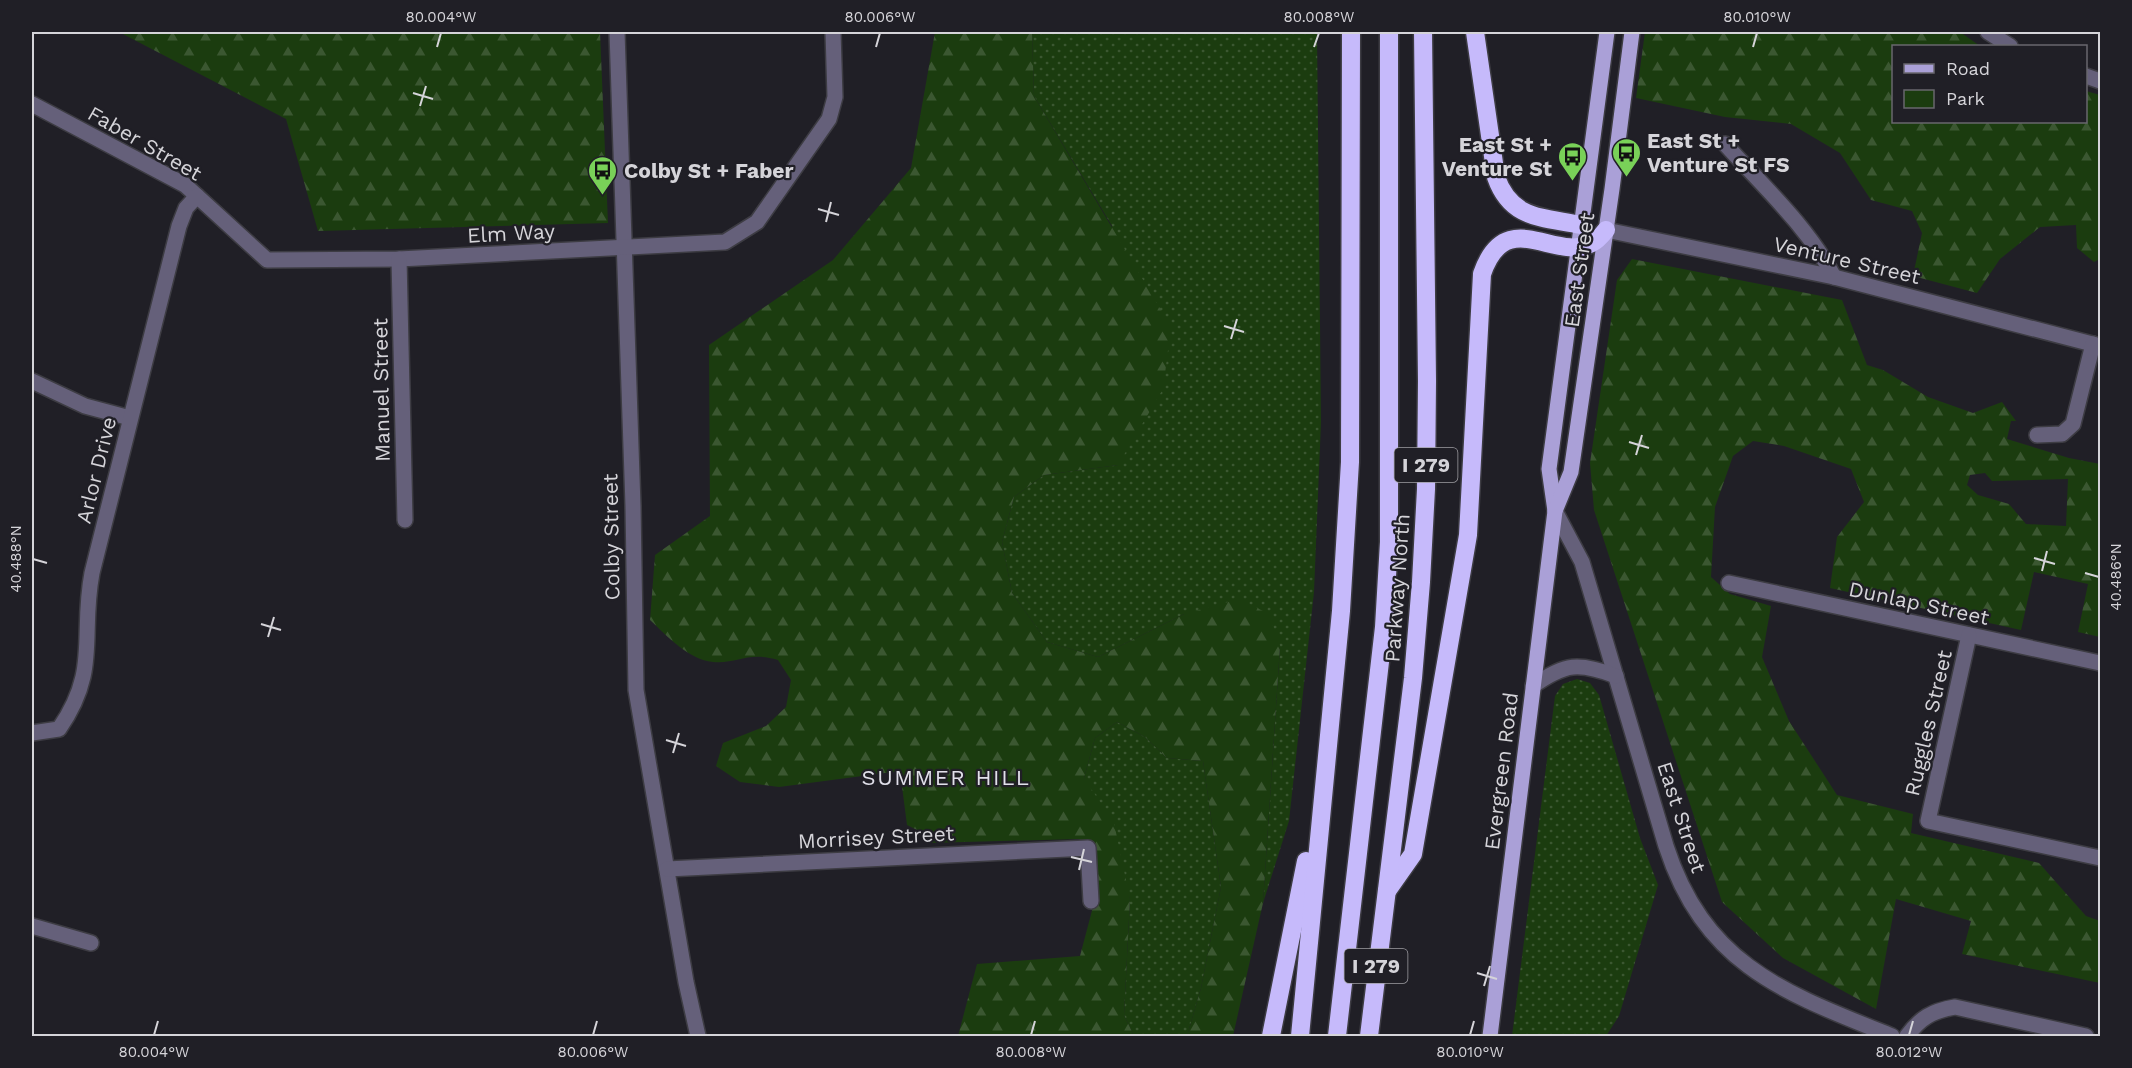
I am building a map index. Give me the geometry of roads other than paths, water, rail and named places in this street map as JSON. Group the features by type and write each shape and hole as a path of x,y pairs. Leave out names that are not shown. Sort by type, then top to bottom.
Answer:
{"highway":[{"path":"1300,1036 1341,611 1350,462 1351,32"},
{"path":"1337,1036 1384,627 1389,542 1389,32"},
{"name":"Parkway North","path":"1369,1036 1384,895 1413,678 1426,501 1423,32"},
{"path":"1475,32 1496,177 1502,193 1514,207 1526,213 1581,225"},
{"path":"1384,895 1413,854 1468,535 1482,274 1493,252 1514,239 1538,240 1578,247 1592,243 1606,230"},
{"path":"1271,1036 1325,768"}],"main road":[{"name":"East Street","path":"1556,511 1549,469 1607,32"},
{"name":"East Street","path":"1556,511 1571,472 1632,32"},
{"name":"Venture Street","path":"1581,225 1606,230"},
{"name":"Evergreen Road","path":"1490,1036 1556,511"}],"street":[{"name":"Colby Street","path":"617,32 636,690 698,1036"},
{"path":"625,249 725,242 757,222 829,119 835,97 833,32"},
{"path":"1988,32 2008,45"},
{"name":"Faber Street","path":"32,104 185,185 267,260 399,259"},
{"path":"1725,144 1808,237 1823,256 1834,278"},
{"name":"Arlor Drive","path":"32,733 59,729 73,709 84,677 88,652 90,585 179,226 186,208 197,196"},
{"name":"Venture Street","path":"1606,230 1834,278 2097,345"},
{"name":"Elm Way","path":"399,259 625,249"},
{"name":"Manuel Street","path":"399,259 405,520"},
{"path":"2037,435 2062,434 2073,424 2097,345"},
{"path":"32,381 85,406 130,418"},
{"name":"East Street","path":"1556,511 1582,562 1673,867 1702,920 1729,951 1761,978 1803,1000 1892,1036"},
{"name":"Dunlap Street","path":"1729,583 2100,663"},
{"name":"Ruggles Street","path":"1970,635 1928,821 2100,858"},
{"path":"1533,686 1550,674 1568,666 1590,668 1616,676"},
{"name":"Morrisey Street","path":"667,869 1088,848 1091,901"},
{"path":"32,926 91,943"},
{"path":"1907,1036 1924,1017 1937,1010 1955,1007 2086,1036"}],"place":[{"name":"East St + Venture St FS","path":"1626,178"},
{"name":"East St + Venture St","path":"1573,182"},
{"name":"Colby St + Faber","path":"603,196"}],"district":[{"name":"SUMMER HILL","path":"946,777"}]}
